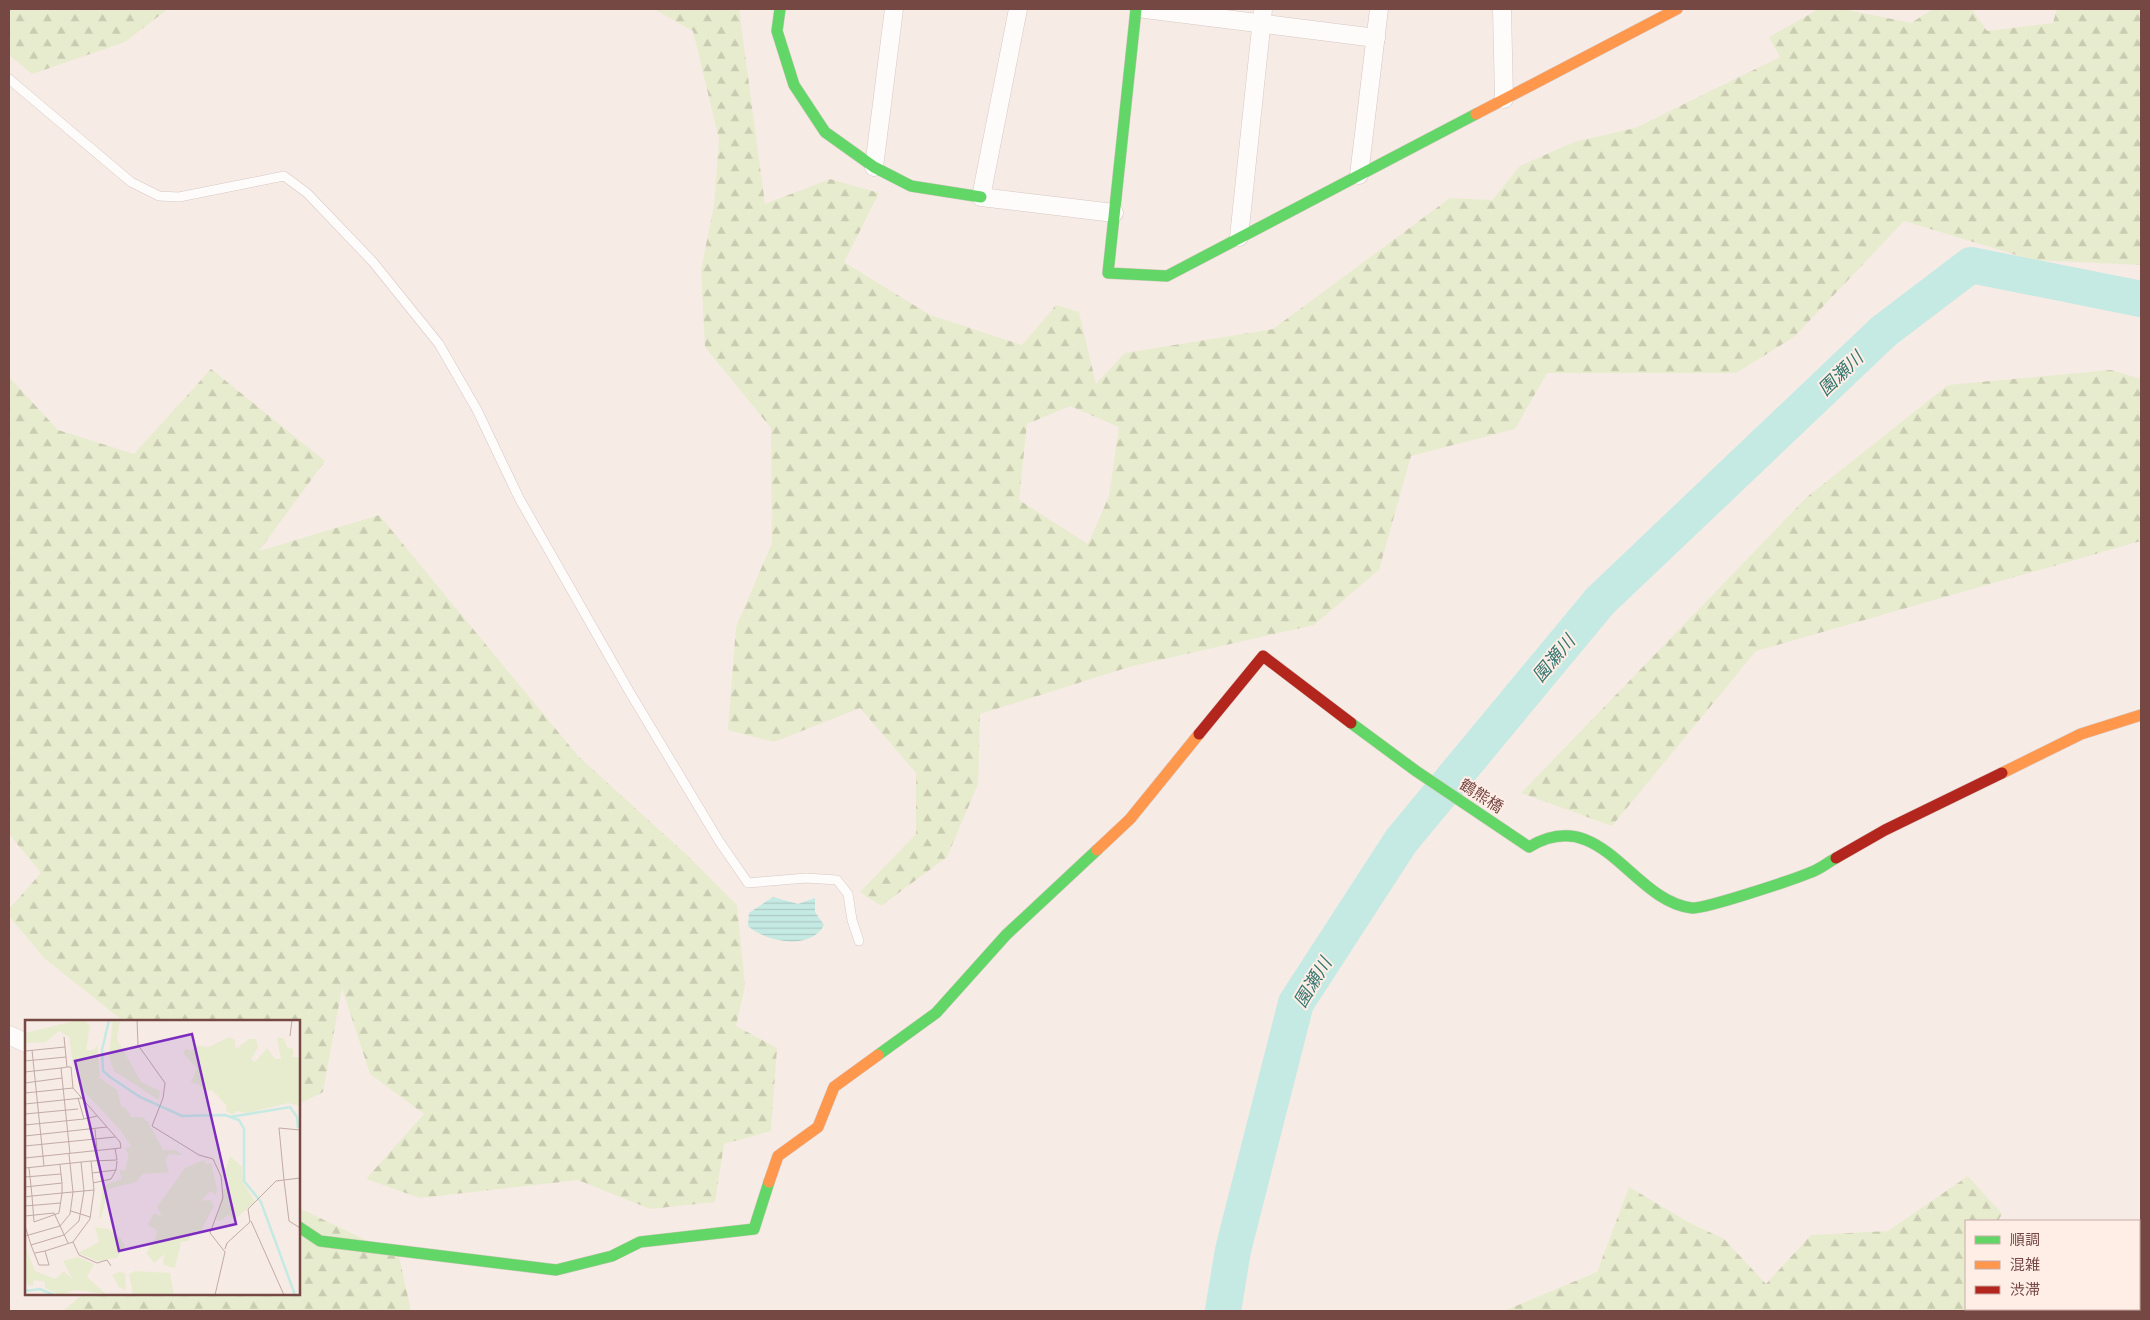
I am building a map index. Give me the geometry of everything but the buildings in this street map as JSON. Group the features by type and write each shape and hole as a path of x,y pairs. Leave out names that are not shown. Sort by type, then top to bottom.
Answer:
{"street":[{"path":"780,9 777,31 794,84 825,132 874,167 911,186 981,197 1114,213"},
{"path":"874,167 894,9"},
{"path":"981,197 1018,9"},
{"path":"1136,9 1108,273 1167,276 1677,9"},
{"path":"1145,9 1262,16 1376,38"},
{"path":"1359,175 1379,9"},
{"path":"1502,9 1504,99"},
{"path":"1239,238 1262,16"},
{"name":"鶴熊橋","path":"300,1228 320,1241 556,1270 612,1256 640,1242 754,1230 778,1156 818,1127 834,1087 936,1012 1006,935 1130,819 1263,656 1416,772 1529,847 1539,842 1562,836 1580,837 1607,851 1652,889 1671,901 1693,908 1811,873 1885,830 2081,734 2141,715"},
{"path":"9,1035 25,1043"}],"lane":[{"path":"9,79 131,182 159,196 180,197 284,176 306,193 373,262 439,344 477,410 519,498 628,691 714,833 748,883 806,878 837,880 848,894 852,920 860,941"}],"green space":[{"path":"9,9 168,9 125,42 32,74 9,55"},
{"path":"654,9 739,9 765,204 830,179 879,193 844,262 930,315 1022,345 1056,305 1079,312 1096,384 1125,353 1273,329 1450,198 1492,200 1520,166 1574,142 1635,128 1780,57 1769,37 1819,9 1843,9 1911,23 1933,9 1972,9 1987,31 2053,23 2057,9 2141,9 2141,265 2033,260 1904,221 1794,337 1736,373 1547,373 1515,429 1411,456 1379,570 1314,625 1129,667 980,714 978,784 947,857 881,906 860,892 916,834 916,773 860,708 774,742 728,730 736,627 772,543 771,428 705,347 701,270 714,205 719,139 693,31","holes":["1070,406 1119,427 1109,496 1088,544 1019,500 1027,424"]},
{"path":"211,369 325,461 259,551 379,515 578,756 689,857 737,905 745,986 736,1026 777,1048 771,1131 724,1144 715,1202 650,1209 578,1180 420,1198 366,1179 424,1114 370,1074 342,988 323,1092 300,1104 300,1020 122,1020 44,958 9,916 9,909 41,873 9,834 9,377 58,430 134,454"},
{"path":"2111,370 2141,379 2141,541 1756,651 1612,826 1521,793 1807,497 1948,385"},
{"path":"1968,1176 2002,1214 1999,1220 1965,1220 1965,1310 2016,1311 1504,1311 1597,1272 1629,1187 1688,1222 1724,1239 1766,1284 1811,1235 1888,1231"},
{"path":"300,1208 399,1256 411,1311 63,1311 82,1295 300,1295"}],"water":[{"path":"773,897 798,904 815,898 815,912 824,925 818,933 799,941 777,940 756,932 748,926 749,913"}],"waterway":[{"name":"園瀬川","path":"1223,1311 1233,1250 1296,1003 1401,841 1600,601 1884,331 1971,265 2141,299"}],"traffic: fast":[{"path":"780,9 777,31 794,85 825,132 874,167 911,186 981,197"},
{"path":"1136,9 1108,273 1167,276 1476,114"},
{"path":"1351,723 1416,771 1529,847 1554,837 1577,837 1597,845 1670,902 1692,908 1700,907 1785,882 1816,870 1836,858"},
{"path":"878,1055 936,1013 1006,935 1097,850"},
{"path":"300,1228 320,1241 556,1270 612,1256 640,1242 754,1229 769,1182"}],"traffic: slow":[{"path":"1476,114 1677,9"},
{"path":"2002,773 2081,734 2141,715"},
{"path":"1097,850 1130,819 1199,734"},
{"path":"769,1182 778,1156 818,1127 834,1087 878,1055"}],"traffic: jam":[{"path":"1199,734 1263,656 1351,723"},
{"path":"1836,858 1885,830 2002,773"}]}
